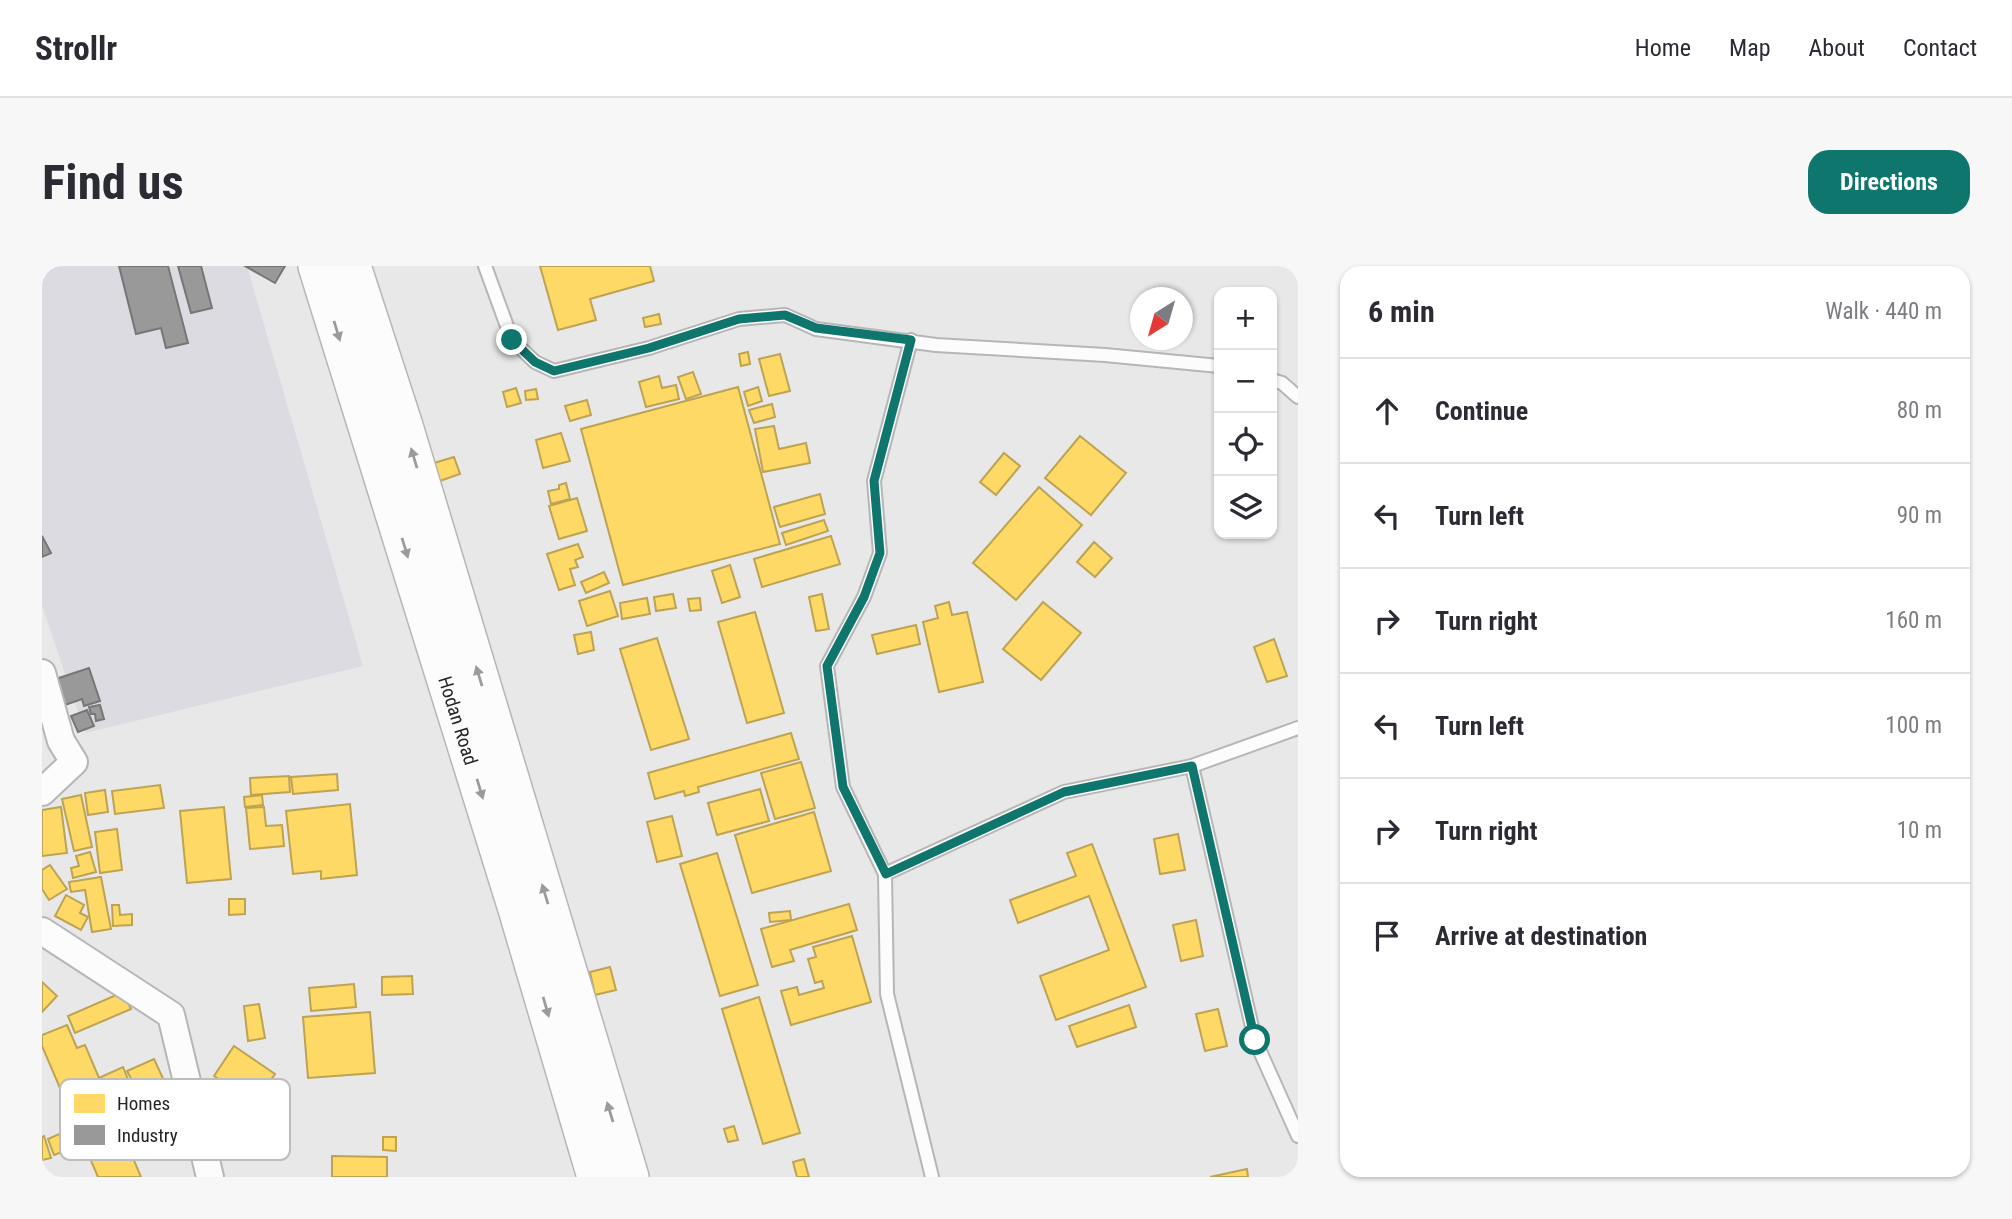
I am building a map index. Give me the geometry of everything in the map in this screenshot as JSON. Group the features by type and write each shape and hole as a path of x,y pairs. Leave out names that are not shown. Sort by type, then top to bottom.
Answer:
{"main road":[{"name":"Hodan Road","path":"317,266 517,909 596,1177"},
{"name":"Hodan Road","path":"352,266 404,426 630,1177"}],"street":[{"path":"42,673 61,741 74,762 42,792"},
{"path":"42,931 171,1015 186,1079"}],"lane":[{"path":"485,266 512,340 535,362 554,371 649,348 739,319 785,315 816,328 936,345 1105,355 1214,366"},
{"path":"911,340 874,481 880,553 864,597 827,666 843,787 886,874 887,994 932,1177"},
{"path":"1277,382 1298,397"},
{"path":"886,874 1064,792 1192,766 1298,727"},
{"path":"1192,766 1255,1040 1298,1136"}],"shaded area":[{"path":"42,266 247,266 363,666 85,733 42,605"}],"building: Homes":[{"path":"540,266 650,266 654,281 590,299 596,320 558,330"},
{"path":"659,314 661,324 645,327 643,318"},
{"path":"748,352 750,364 741,366 739,354"},
{"path":"780,354 790,391 769,396 759,359"},
{"path":"693,372 701,394 686,399 678,377"},
{"path":"659,376 662,388 676,385 679,399 646,407 639,382"},
{"path":"738,387 780,544 623,585 581,429"},
{"path":"758,387 762,401 748,406 744,392"},
{"path":"516,388 521,403 507,407 503,392"},
{"path":"536,389 538,399 526,400 525,391"},
{"path":"587,400 591,415 570,421 565,406"},
{"path":"772,404 775,417 754,423 749,410"},
{"path":"774,426 779,449 806,443 810,463 763,472 755,429"},
{"path":"561,433 570,461 543,468 536,440"},
{"path":"1080,436 1126,473 1091,515 1045,478"},
{"path":"1004,453 1020,466 996,495 980,482"},
{"path":"454,457 460,474 440,481 434,463"},
{"path":"566,483 570,499 551,504 548,491 559,489 559,485"},
{"path":"1039,487 1082,525 1016,600 973,563"},
{"path":"820,494 825,514 780,527 774,507"},
{"path":"577,498 587,531 559,539 549,506"},
{"path":"824,520 828,531 786,545 782,533"},
{"path":"831,536 840,564 762,587 754,559"},
{"path":"1094,542 1112,558 1095,577 1077,562"},
{"path":"578,544 583,557 575,560 578,567 570,569 575,585 559,590 547,554"},
{"path":"730,565 740,597 722,603 712,571"},
{"path":"604,572 609,583 586,593 581,582"},
{"path":"610,591 618,616 587,626 579,601"},
{"path":"673,594 676,608 656,611 654,597"},
{"path":"822,594 829,629 816,631 809,597"},
{"path":"647,598 650,614 622,619 620,603"},
{"path":"700,598 701,610 690,611 688,599"},
{"path":"949,602 952,615 967,612 983,682 939,692 923,622 938,618 935,606"},
{"path":"1043,602 1081,633 1041,680 1003,649"},
{"path":"755,612 784,713 747,723 718,622"},
{"path":"916,625 920,644 877,654 872,635"},
{"path":"591,632 594,650 578,654 574,635"},
{"path":"657,638 689,739 651,750 620,649"},
{"path":"1274,639 1287,676 1267,682 1254,647"},
{"path":"791,733 799,759 698,787 699,792 685,796 684,791 655,799 648,773"},
{"path":"801,762 815,808 775,819 761,773"},
{"path":"337,774 338,790 293,794 291,777"},
{"path":"289,776 290,792 251,795 250,778"},
{"path":"160,785 164,808 115,814 112,791"},
{"path":"760,789 769,821 717,835 708,803"},
{"path":"105,790 108,812 88,815 85,793"},
{"path":"81,795 92,847 74,851 62,799"},
{"path":"262,795 263,805 245,807 244,797"},
{"path":"350,804 357,875 321,879 321,871 293,874 286,811"},
{"path":"61,807 67,853 42,856 42,810"},
{"path":"224,807 231,879 187,883 180,811"},
{"path":"264,807 266,826 282,825 284,846 250,849 246,808"},
{"path":"814,812 831,871 752,893 735,835"},
{"path":"672,816 682,856 657,862 647,822"},
{"path":"117,829 122,870 100,873 95,832"},
{"path":"1178,834 1185,870 1160,874 1154,839"},
{"path":"1092,844 1146,987 1056,1020 1040,976 1109,950 1089,896 1018,923 1010,900 1076,876 1067,853"},
{"path":"90,852 96,872 73,878 71,868 79,866 76,856"},
{"path":"717,853 758,985 720,996 680,864"},
{"path":"50,865 67,889 49,900 42,889 42,870"},
{"path":"101,877 111,929 92,932 85,890 71,892 69,882"},
{"path":"66,895 84,905 80,913 88,917 81,930 55,916"},
{"path":"229,899 245,899 245,914 229,915"},
{"path":"849,904 857,930 790,950 794,961 772,967 761,929"},
{"path":"112,905 119,905 120,915 132,914 132,925 113,926"},
{"path":"790,911 791,920 770,922 769,913"},
{"path":"1196,920 1203,956 1181,961 1173,925"},
{"path":"852,936 871,1002 791,1025 781,991 797,987 799,995 824,988 822,981 815,983 808,959 816,957 813,947"},
{"path":"610,967 616,990 595,995 590,972"},
{"path":"412,976 413,994 382,995 382,977"},
{"path":"42,982 57,996 42,1012"},
{"path":"354,984 356,1007 311,1011 309,988"},
{"path":"123,992 131,1009 75,1033 68,1016"},
{"path":"759,997 800,1133 763,1144 722,1009"},
{"path":"259,1004 265,1038 248,1041 244,1006"},
{"path":"1129,1005 1136,1027 1077,1047 1069,1026"},
{"path":"1218,1009 1227,1046 1205,1051 1196,1014"},
{"path":"370,1012 375,1073 308,1078 303,1017"},
{"path":"67,1025 77,1048 85,1045 99,1078 123,1067 128,1079 60,1079 60,1088 42,1046 42,1035"},
{"path":"234,1046 275,1074 272,1079 219,1079 214,1076"},
{"path":"154,1059 163,1079 131,1079 127,1071"},
{"path":"734,1126 738,1140 728,1142 724,1129"},
{"path":"59,1134 60,1153 54,1155 48,1139"},
{"path":"44,1136 51,1158 42,1160 42,1137"},
{"path":"383,1137 396,1137 396,1151 383,1150"},
{"path":"332,1156 387,1157 387,1177 332,1177"},
{"path":"804,1159 809,1177 797,1177 793,1162"},
{"path":"91,1160 134,1160 141,1177 98,1177"},
{"path":"1247,1169 1248,1177 1210,1177"}],"building: Industry":[{"path":"119,266 168,266 188,343 166,348 161,328 136,334"},
{"path":"178,266 201,266 212,308 191,313"},
{"path":"245,266 285,266 275,283"},
{"path":"42,536 51,553 42,557"},
{"path":"89,668 100,701 84,706 82,699 65,705 56,679"},
{"path":"100,705 104,719 96,721 95,714 91,714 89,707"},
{"path":"87,710 94,726 78,732 71,716"}],"route":[{"path":"512,340 535,362 554,371 649,348 739,319 785,315 816,328 911,340 874,481 880,553 864,597 827,666 843,787 886,874 1064,792 1192,766 1255,1040"}]}
